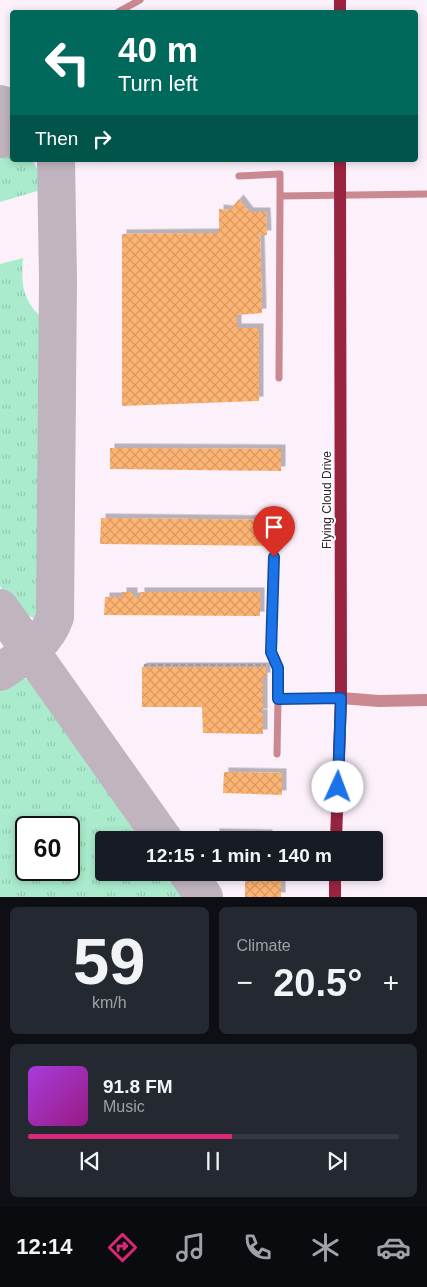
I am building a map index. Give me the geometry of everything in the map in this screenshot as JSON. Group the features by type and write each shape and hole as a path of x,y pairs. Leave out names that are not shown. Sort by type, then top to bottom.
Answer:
{"main road":[{"name":"Flying Cloud Drive","path":"336,831 341,698 340,162"},
{"path":"334,895 335,881"}],"street":[{"path":"341,698 379,701 427,700"}],"lane":[{"path":"122,10 140,0"},
{"path":"239,176 280,174 279,378"},
{"path":"280,196 427,194"},
{"path":"274,557 271,652 278,668 277,754"},
{"path":"278,699 341,698"}],"path":[{"path":"146,667 145,664 267,665 267,674"}],"green space":[{"path":"10,150 10,162 33,162 43,180 44,189 0,202 0,152"},
{"path":"23,258 22,276 24,291 30,304 42,318 39,614 34,618 17,611 0,586 0,264"},
{"path":"12,678 28,679 37,687 139,831 95,831 95,881 174,881 185,897 0,897 0,684"}],"building":[{"path":"239,199 249,212 266,212 267,235 260,235 262,313 237,315 237,328 259,328 259,401 122,406 122,234 219,233 219,209 230,210"},
{"path":"110,448 281,449 281,471 110,469"},
{"path":"101,518 283,520 282,546 100,544"},
{"path":"122,592 133,592 133,597 140,597 140,592 260,592 260,616 104,615 105,597 122,597"},
{"path":"142,667 266,667 266,677 263,677 263,713 249,714 263,714 263,734 203,733 202,707 142,707"},
{"path":"224,772 282,773 282,795 223,793"},
{"path":"245,881 281,881 281,897 245,897"}],"taxiway":[{"path":"0,104 10,107"},
{"path":"0,139 10,137"},
{"path":"0,672 32,649 46,635 55,617 58,279 56,162"},
{"path":"0,608 158,831"},
{"path":"193,881 204,897"}],"route":[{"path":"274,557 271,652 278,668 278,699 341,698 338,787"}]}
